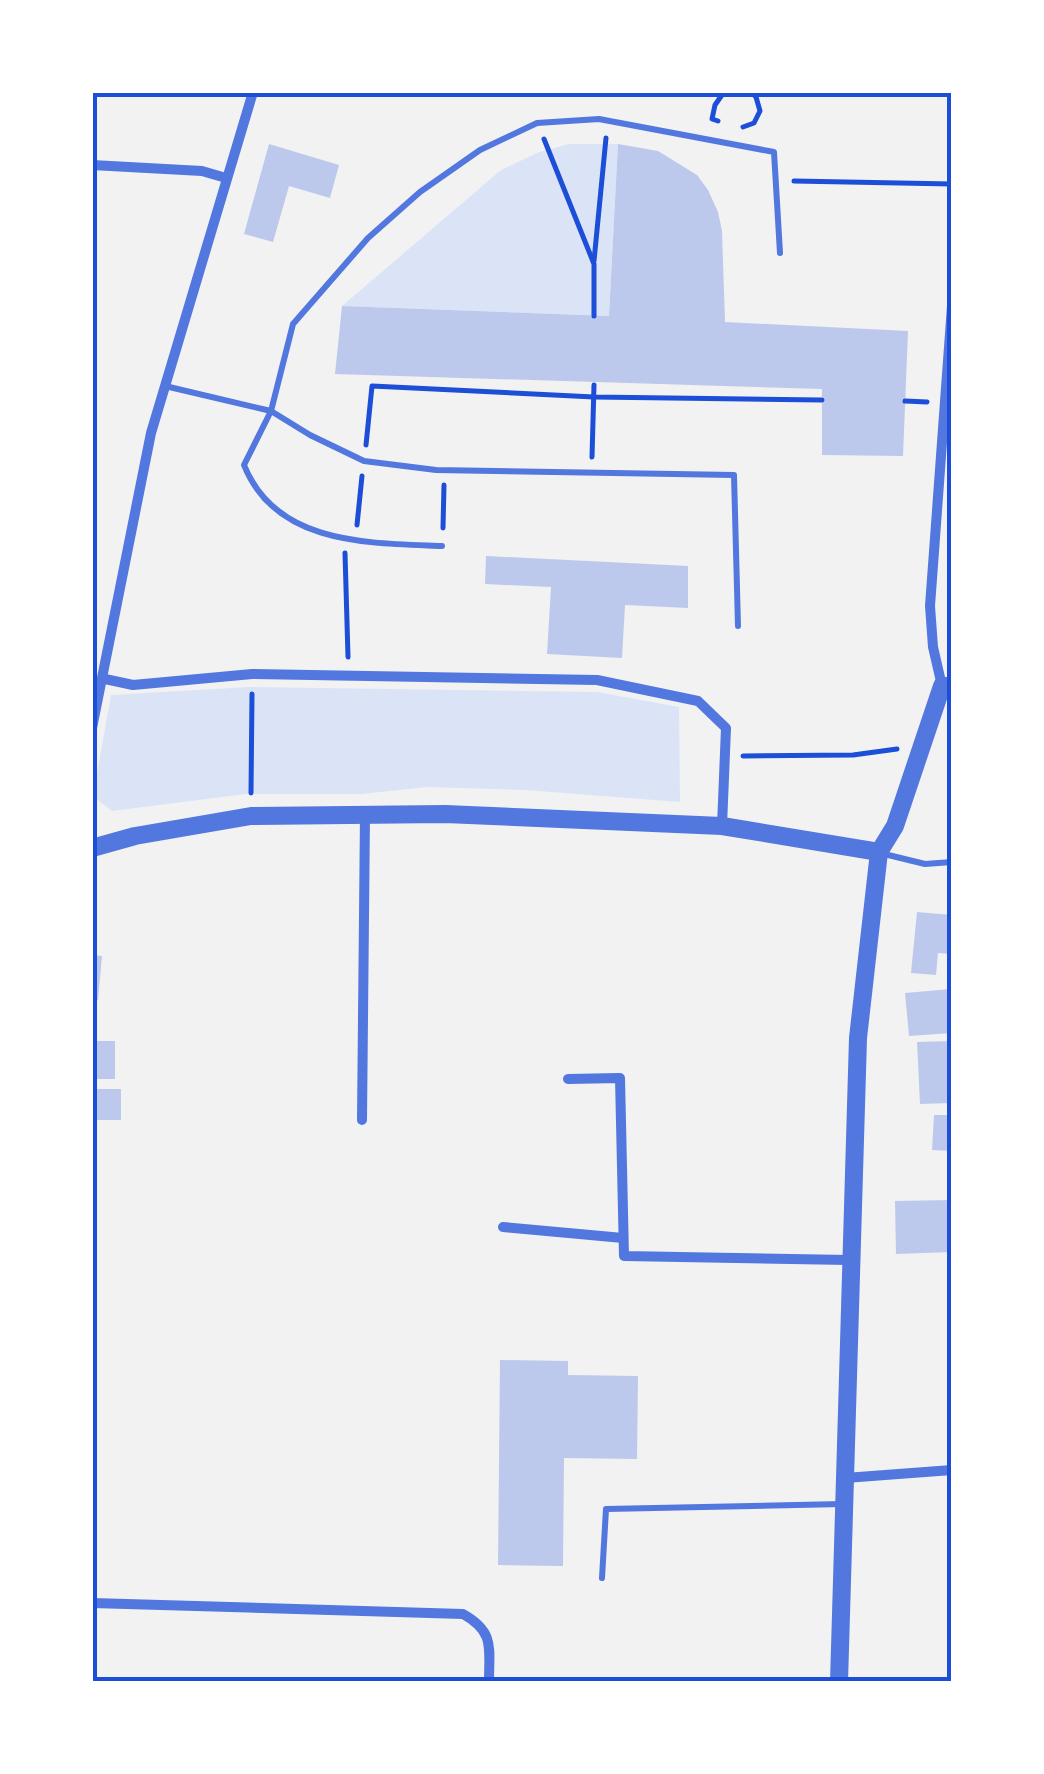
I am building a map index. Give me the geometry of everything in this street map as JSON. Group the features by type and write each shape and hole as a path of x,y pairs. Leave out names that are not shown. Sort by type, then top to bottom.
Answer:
{"street":[{"path":"92,728 163,386 253,92"},
{"path":"92,165 202,170 226,178"},
{"path":"839,1682 858,1038 879,852 895,826 920,745 947,686 933,647 931,591 952,306"},
{"path":"105,679 133,685 252,674 598,680 698,700 726,728 722,826"},
{"path":"362,1120 365,814"},
{"path":"92,848 136,836 251,816 365,814 530,816 722,826 879,852"},
{"path":"568,1079 620,1078 624,1256 849,1260"},
{"path":"503,1227 623,1238"},
{"path":"844,1478 952,1470"},
{"path":"92,1603 462,1614 482,1625 489,1641 488,1682"}],"lane":[{"path":"442,546 354,542 294,522 254,490 244,464 271,411 293,324 368,238 420,192 480,150 537,123 608,120 774,152 780,253"},
{"path":"163,386 271,411 364,461 445,470 734,476 738,626"},
{"path":"879,852 925,864 952,862"},
{"path":"602,1578 606,1509 844,1504"}],"path":[{"path":"722,123 712,119 715,104 724,92"},
{"path":"733,127 748,127 760,112 751,92"},
{"path":"594,316 594,264 608,120"},
{"path":"537,123 594,264"},
{"path":"776,181 952,184"},
{"path":"591,473 594,384"},
{"path":"354,542 372,386 594,397 822,400"},
{"path":"442,546 445,470"},
{"path":"345,539 349,675"},
{"path":"251,816 252,674"},
{"path":"725,756 852,755 920,745"}],"shaded area":[{"path":"569,144 618,144 609,316 342,306 501,170 539,152"},
{"path":"248,687 597,692 679,707 680,802 427,787 362,794 246,794 112,811 93,796 111,695"}],"building":[{"path":"269,144 339,165 330,198 289,186 273,242 244,234"},
{"path":"618,144 658,151 697,175 708,190 722,231 725,322 908,331 903,456 822,455 822,389 335,374 342,306 609,316"},
{"path":"486,556 688,566 688,608 625,605 622,658 547,654 551,587 485,584"},
{"path":"917,912 952,915 952,954 938,953 936,975 911,973"},
{"path":"92,955 102,956 98,1000 92,1000"},
{"path":"951,989 952,1033 909,1036 905,993"},
{"path":"92,1041 115,1041 115,1079 92,1079"},
{"path":"952,1041 952,1103 920,1104 917,1042"},
{"path":"92,1089 121,1089 121,1120 92,1120"},
{"path":"934,1115 952,1115 952,1151 932,1150"},
{"path":"952,1200 952,1252 896,1254 895,1201"},
{"path":"500,1360 568,1361 568,1375 638,1376 637,1459 564,1458 563,1566 498,1565"}]}
